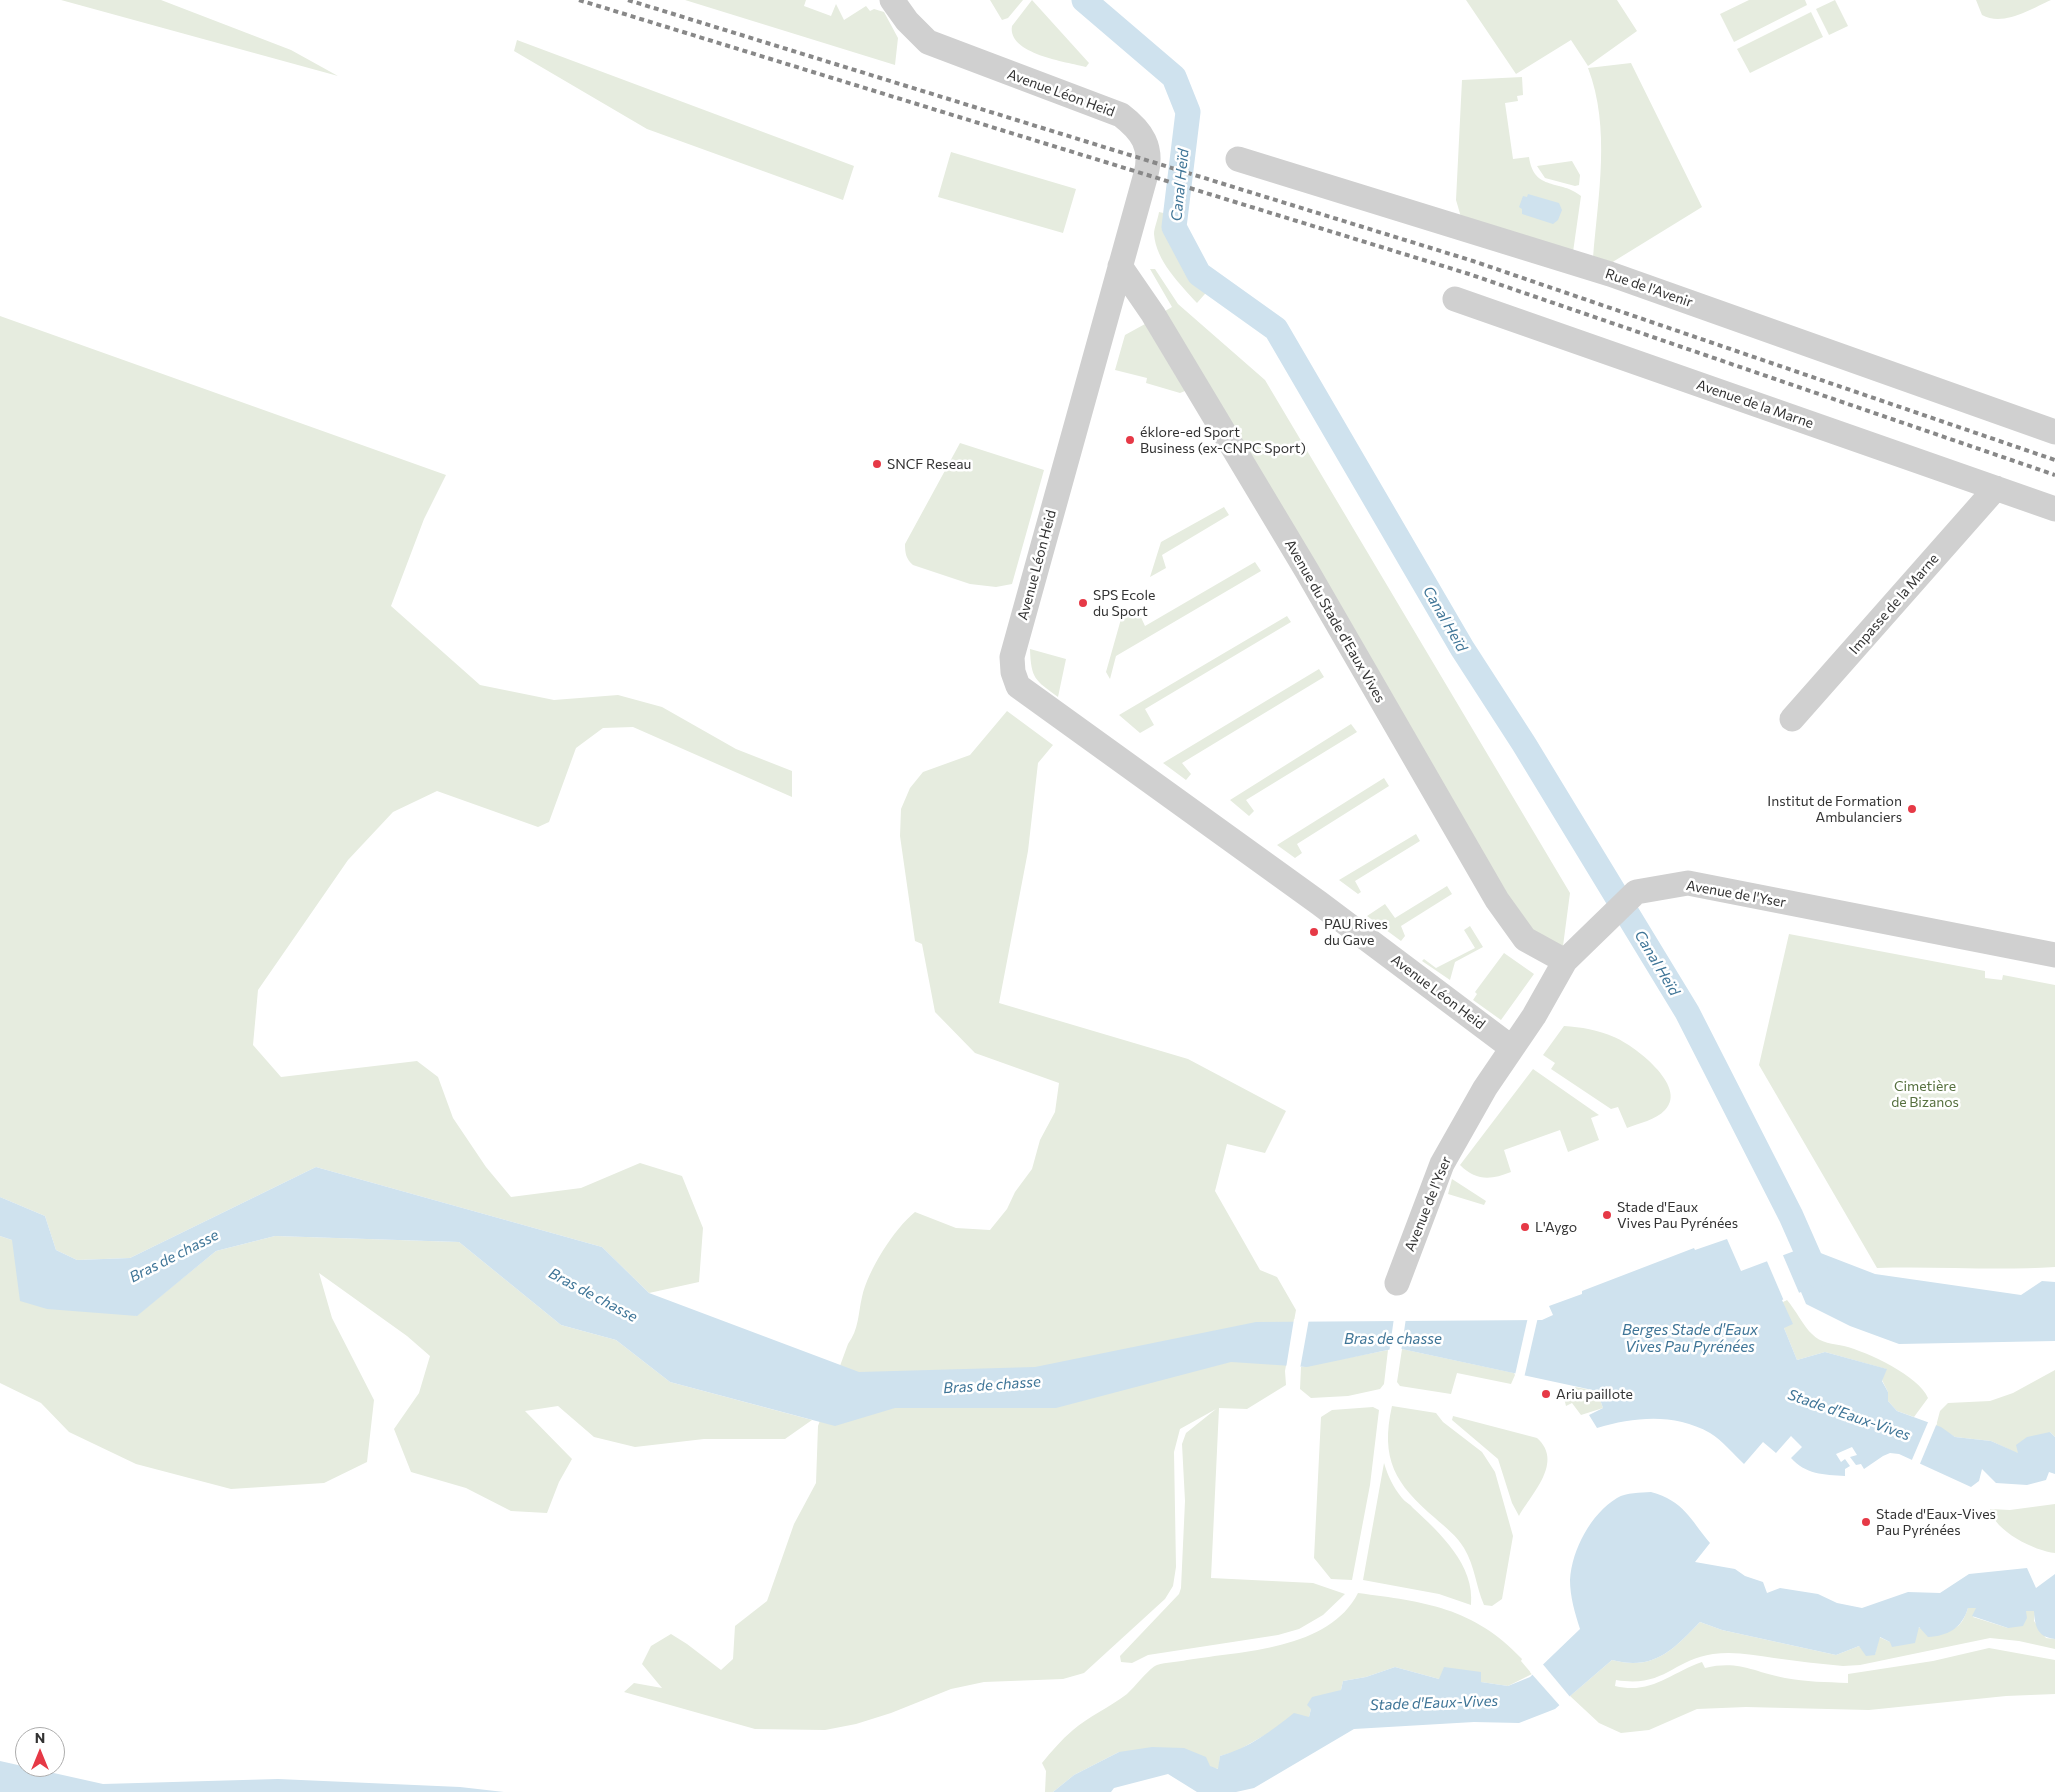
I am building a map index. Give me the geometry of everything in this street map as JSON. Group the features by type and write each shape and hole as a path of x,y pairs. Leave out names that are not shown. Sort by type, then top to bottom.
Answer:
{"street":[{"name":"Avenue Léon Heid","path":"892,0 907,21 928,42 1122,115 1137,127 1148,149 1150,162 1014,649 1013,672 1018,686 1319,904 1512,1048"},
{"name":"Rue de l'Avenir","path":"1238,159 1610,274 2055,432"},
{"name":"Avenue du Stade d'Eaux Vives","path":"1120,266 1153,314 1307,572 1497,900 1525,939 1565,961"},
{"name":"Avenue de la Marne","path":"1455,298 2055,509"},
{"name":"Impasse de la Marne","path":"1792,719 1996,488"},
{"name":"Avenue de l'Yser","path":"1398,1283 1442,1164 1485,1088 1534,1016 1565,961 1636,892 1688,883 2055,955"}],"green space":[{"path":"61,0 161,0 291,50 338,76"},
{"path":"685,0 806,0 804,6 831,16 836,4 844,20 866,6 870,11 874,9 884,12 898,38 895,65"},
{"path":"990,0 1023,0 1008,18 1002,20"},
{"path":"1032,0 1089,63 1086,67 1040,55 1019,44 1013,36 1012,26"},
{"path":"1466,0 1617,0 1637,31 1588,66 1571,40 1516,74"},
{"path":"1749,0 1805,0 1807,5 1734,42 1720,14"},
{"path":"1835,0 1848,26 1829,35 1816,9"},
{"path":"1976,0 2051,0 2026,12 1999,19 1982,15"},
{"path":"1811,12 1823,37 1750,73 1737,49"},
{"path":"517,40 854,166 843,200 647,129 514,51"},
{"path":"1631,63 1702,207 1611,263 1593,258 1600,186 1601,138 1595,91 1588,68"},
{"path":"1522,77 1523,95 1517,96 1518,101 1505,103 1513,159 1529,157 1532,168 1542,180 1573,191 1581,196 1573,252 1461,217 1456,200 1462,80"},
{"path":"951,152 1076,189 1063,233 938,197"},
{"path":"1572,161 1580,175 1579,185 1575,186 1545,178 1537,166"},
{"path":"1159,212 1172,215 1171,227 1198,277 1211,287 1197,303 1170,272 1159,254 1154,234"},
{"path":"1150,269 1155,269 1178,304 1265,380 1570,893 1563,946 1544,940 1525,924 1165,311 1172,307"},
{"path":"0,316 446,475 424,519 391,606 480,685 554,700 618,695 662,707 736,749 792,771 792,797 633,727 603,728 576,748 549,822 538,827 437,791 393,812 348,860 258,990 253,1045 281,1077 417,1061 438,1077 453,1118 486,1167 511,1197 581,1188 640,1163 682,1176 703,1228 699,1282 649,1293 602,1247 316,1167 130,1258 77,1260 56,1250 45,1216 0,1197"},
{"path":"1145,324 1185,391 1180,393 1146,383 1147,378 1115,370 1125,335"},
{"path":"960,443 1044,470 1012,584 996,587 970,584 913,565 906,556 905,544"},
{"path":"1224,507 1229,515 1162,555 1166,568 1150,577 1161,542"},
{"path":"1255,562 1261,571 1116,656 1110,679 1106,672 1121,619 1138,611 1145,626"},
{"path":"1287,616 1291,622 1145,709 1154,725 1140,733 1119,715"},
{"path":"1030,649 1066,659 1058,697 1044,687 1033,673"},
{"path":"1319,669 1324,677 1182,763 1191,774 1186,780 1163,763"},
{"path":"1007,711 1053,745 1038,763 1028,851 999,1003 1188,1059 1286,1111 1265,1153 1227,1144 1215,1191 1260,1270 1277,1277 1296,1310 1285,1371 1286,1385 1247,1409 1219,1408 1211,1578 1313,1583 1345,1594 1323,1615 1299,1629 1278,1635 1148,1655 1132,1663 1121,1662 1120,1656 1179,1594 1181,1588 1185,1501 1182,1444 1186,1433 1216,1409 1180,1429 1174,1452 1176,1567 1173,1586 1165,1599 1084,1673 1063,1679 984,1682 951,1689 891,1713 856,1724 825,1730 755,1729 624,1692 634,1683 662,1688 642,1664 651,1646 671,1634 721,1670 733,1659 735,1626 767,1601 794,1524 816,1483 818,1426 856,1327 865,1286 883,1251 907,1219 915,1212 956,1228 990,1230 1007,1209 1015,1192 1032,1169 1040,1140 1055,1112 1059,1083 975,1053 935,1012 922,944 915,941 900,836 901,809 910,788 923,772 970,755"},
{"path":"1351,724 1357,732 1246,800 1254,811 1249,816 1230,800"},
{"path":"1384,778 1389,786 1297,844 1302,853 1295,858 1277,845"},
{"path":"1416,834 1420,841 1355,881 1361,892 1358,894 1339,880"},
{"path":"1447,886 1452,894 1401,926 1405,936 1401,941 1367,916 1385,904 1395,918"},
{"path":"1470,926 1483,947 1455,962 1450,980 1422,961 1424,959 1436,968 1475,948 1464,930"},
{"name":"Cimetière de Bizanos","path":"1789,934 1985,971 1985,978 2002,980 2003,975 2055,985 2055,1267 2011,1269 1877,1268 1759,1065"},
{"path":"1504,953 1534,974 1501,1020 1473,1000 1477,994 1475,992"},
{"path":"1564,1026 1589,1029 1608,1035 1622,1041 1644,1057 1664,1078 1670,1089 1670,1100 1665,1110 1652,1119 1627,1128 1618,1107 1611,1109 1551,1069 1555,1063 1543,1055"},
{"path":"1533,1069 1599,1115 1591,1118 1599,1140 1568,1152 1560,1130 1504,1150 1511,1172 1490,1178 1472,1174 1460,1165"},
{"path":"1452,1179 1486,1201 1484,1205 1448,1194"},
{"path":"0,1236 12,1240 136,1316 216,1251 275,1236 459,1242 561,1325 616,1340 670,1382 812,1420 785,1439 704,1439 635,1447 594,1437 558,1406 525,1411 572,1459 559,1482 547,1513 511,1511 466,1488 411,1472 394,1429 419,1393 430,1356 407,1336 319,1273 332,1318 374,1400 367,1462 324,1483 231,1489 136,1464 69,1432 41,1403 0,1383"},
{"path":"1787,1300 1815,1337 1827,1343 1854,1349 1879,1359 1914,1381 1928,1398 1914,1417 1897,1411 1888,1401 1888,1392 1882,1380 1886,1369 1825,1352 1797,1360 1784,1328 1783,1302"},
{"path":"1402,1349 1514,1373 1515,1375 1511,1384 1457,1373 1451,1394 1400,1386 1397,1382"},
{"path":"1388,1350 1384,1384 1380,1389 1348,1396 1311,1398 1300,1389 1301,1367"},
{"path":"2055,1370 2055,1437 2050,1432 2019,1454 1991,1441 1955,1437 1936,1426 1940,1411 1948,1403 1990,1401 2013,1393"},
{"path":"1575,1387 1597,1391 1603,1408 1581,1415 1572,1403 1566,1406 1564,1398 1573,1399"},
{"path":"1392,1406 1436,1413 1443,1422 1482,1452 1495,1472 1513,1536 1502,1599 1492,1606 1484,1605 1471,1562 1461,1544 1451,1532 1410,1494 1394,1469 1388,1441"},
{"path":"1373,1407 1379,1410 1370,1485 1352,1580 1331,1579 1314,1558 1321,1417 1332,1410"},
{"path":"1453,1416 1537,1438 1545,1447 1547,1467 1538,1488 1519,1516 1512,1503 1498,1459 1452,1420"},
{"path":"1384,1463 1391,1481 1399,1494 1444,1539 1462,1563 1471,1590 1471,1605 1439,1594 1363,1580"},
{"path":"2055,1504 2055,1553 2027,1544 2007,1532 1993,1517 1990,1509 2010,1510"},
{"path":"1358,1593 1426,1604 1466,1618 1485,1628 1504,1642 1522,1659 1521,1661 1532,1674 1508,1686 1481,1682 1481,1672 1439,1679 1395,1667 1366,1677 1343,1681 1341,1690 1311,1709 1309,1717 1265,1735 1237,1751 1220,1756 1219,1769 1119,1752 1074,1775 1053,1792 1045,1792 1046,1771 1042,1763 1053,1750 1079,1725 1127,1694 1157,1665 1258,1650 1306,1637 1327,1626 1345,1612"},
{"path":"1968,1608 1977,1608 1973,1617 2008,1628 2026,1611 2035,1611 2034,1621 2046,1638 2055,1639 2055,1649 2019,1641 1990,1638 1860,1665 1843,1666 1721,1653 1699,1657 1657,1677 1646,1680 1616,1680 1615,1686 1639,1688 1650,1685 1702,1662 1705,1668 1727,1665 1737,1666 1793,1679 1848,1683 1848,1674 1933,1661 1989,1648 2055,1660 2055,1694 2006,1696 1869,1710 1746,1707 1697,1709 1649,1730 1621,1733 1599,1723 1570,1696 1612,1660 1640,1663 1662,1656 1700,1622 1722,1630 1836,1655 1859,1646 1875,1654 1879,1637 1890,1642 1911,1631 1926,1626 1953,1628 1958,1626"}],"water":[{"path":"1528,194 1559,203 1562,210 1558,220 1553,224 1522,214 1522,209 1519,207 1523,196 1527,197"},
{"name":"Berges Stade d'Eaux Vives Pau Pyrénées","path":"316,1167 602,1247 649,1293 859,1372 1035,1367 1256,1322 1542,1320 1553,1315 1549,1306 1582,1294 1582,1291 1694,1248 1695,1250 1727,1239 1741,1271 1805,1247 1875,1274 2021,1295 2042,1281 2055,1282 2055,1341 1899,1344 1850,1326 1806,1304 1801,1292 1782,1300 1793,1324 1784,1328 1797,1360 1825,1352 1887,1369 1882,1381 1888,1392 1888,1401 1897,1411 1941,1427 1955,1437 1991,1441 2018,1453 2016,1445 2027,1437 2050,1432 2055,1437 2055,1474 2049,1472 2046,1480 2027,1485 1996,1483 1982,1469 1979,1481 1971,1487 1899,1454 1890,1453 1883,1456 1864,1469 1861,1464 1856,1465 1850,1457 1857,1455 1852,1447 1836,1454 1841,1462 1845,1459 1850,1466 1845,1469 1845,1476 1815,1473 1802,1467 1791,1458 1802,1447 1791,1436 1776,1453 1763,1442 1744,1464 1710,1433 1682,1422 1640,1419 1597,1428 1589,1415 1603,1408 1597,1391 1397,1348 1307,1367 1231,1362 1056,1408 895,1408 835,1426 670,1382 616,1340 561,1325 459,1242 275,1236 216,1251 137,1316 47,1309 20,1301 12,1240 0,1236 0,1197 45,1216 56,1250 77,1260 130,1258"},
{"name":"Stade d'Eaux-Vives","path":"1651,1492 1671,1500 1679,1506 1710,1543 1695,1562 1735,1569 1745,1576 1763,1582 1767,1593 1780,1588 1818,1594 1837,1603 1862,1608 1908,1592 1940,1593 1969,1574 2027,1568 2036,1588 2055,1574 2055,1639 2044,1636 2038,1630 2034,1611 2026,1611 2027,1618 2023,1626 2008,1628 1972,1616 1976,1608 1968,1608 1958,1626 1942,1635 1928,1637 1919,1627 1915,1643 1892,1647 1890,1642 1880,1637 1875,1655 1866,1656 1859,1646 1836,1655 1722,1630 1700,1622 1662,1656 1640,1663 1612,1660 1555,1709 1519,1723 1474,1722 1354,1729 1254,1788 1236,1792 1197,1792 1168,1774 1114,1788 1111,1792 1053,1792 1074,1775 1119,1752 1152,1747 1184,1748 1206,1757 1210,1766 1218,1769 1220,1756 1250,1744 1294,1713 1309,1717 1311,1709 1307,1705 1312,1697 1341,1690 1343,1681 1366,1677 1395,1667 1439,1679 1444,1667 1481,1672 1481,1682 1508,1686 1530,1677 1580,1629 1572,1599 1570,1580 1575,1556 1584,1533 1599,1513 1617,1498 1629,1494"},
{"path":"0,1761 15,1764 15,1777 65,1776 103,1784 278,1779 460,1787 504,1792 0,1792"}],"pier":[{"path":"1782,1253 1800,1295 1784,1301 1766,1259"},
{"path":"1528,1317 1538,1317 1524,1378 1515,1375"},
{"path":"1394,1318 1406,1318 1401,1352 1389,1353"},
{"path":"1294,1319 1309,1319 1300,1369 1286,1368"},
{"path":"1929,1420 1937,1423 1919,1466 1911,1462"},
{"path":"1541,1662 1571,1698 1561,1707 1530,1672"}],"waterway":[{"name":"Canal Heïd","path":"1084,0 1174,77 1188,112 1174,227 1199,274 1276,329 1462,648 1524,744 1687,1012 1791,1216 1817,1275"}],"railway":[{"path":"579,0 1469,274 2055,475"},
{"path":"628,0 1473,261 2055,460"}],"place":[{"name":"éklore-ed Sport Business (ex-CNPC Sport)","path":"1130,440"},
{"name":"SNCF Reseau","path":"877,464"},
{"name":"SPS Ecole du Sport","path":"1083,603"},
{"name":"Institut de Formation Ambulanciers","path":"1912,809"},
{"name":"PAU Rives du Gave","path":"1314,932"},
{"name":"Stade d'Eaux Vives Pau Pyrénées","path":"1607,1215"},
{"name":"L'Aygo","path":"1525,1227"},
{"name":"Ariu paillote","path":"1546,1394"},
{"name":"Stade d'Eaux-Vives Pau Pyrénées","path":"1866,1522"}],"water label":[{"name":"Bras de chasse","path":"174,1256"},
{"name":"Bras de chasse","path":"593,1295"},
{"name":"Bras de chasse","path":"1393,1339"},
{"name":"Bras de chasse","path":"992,1385"}]}
